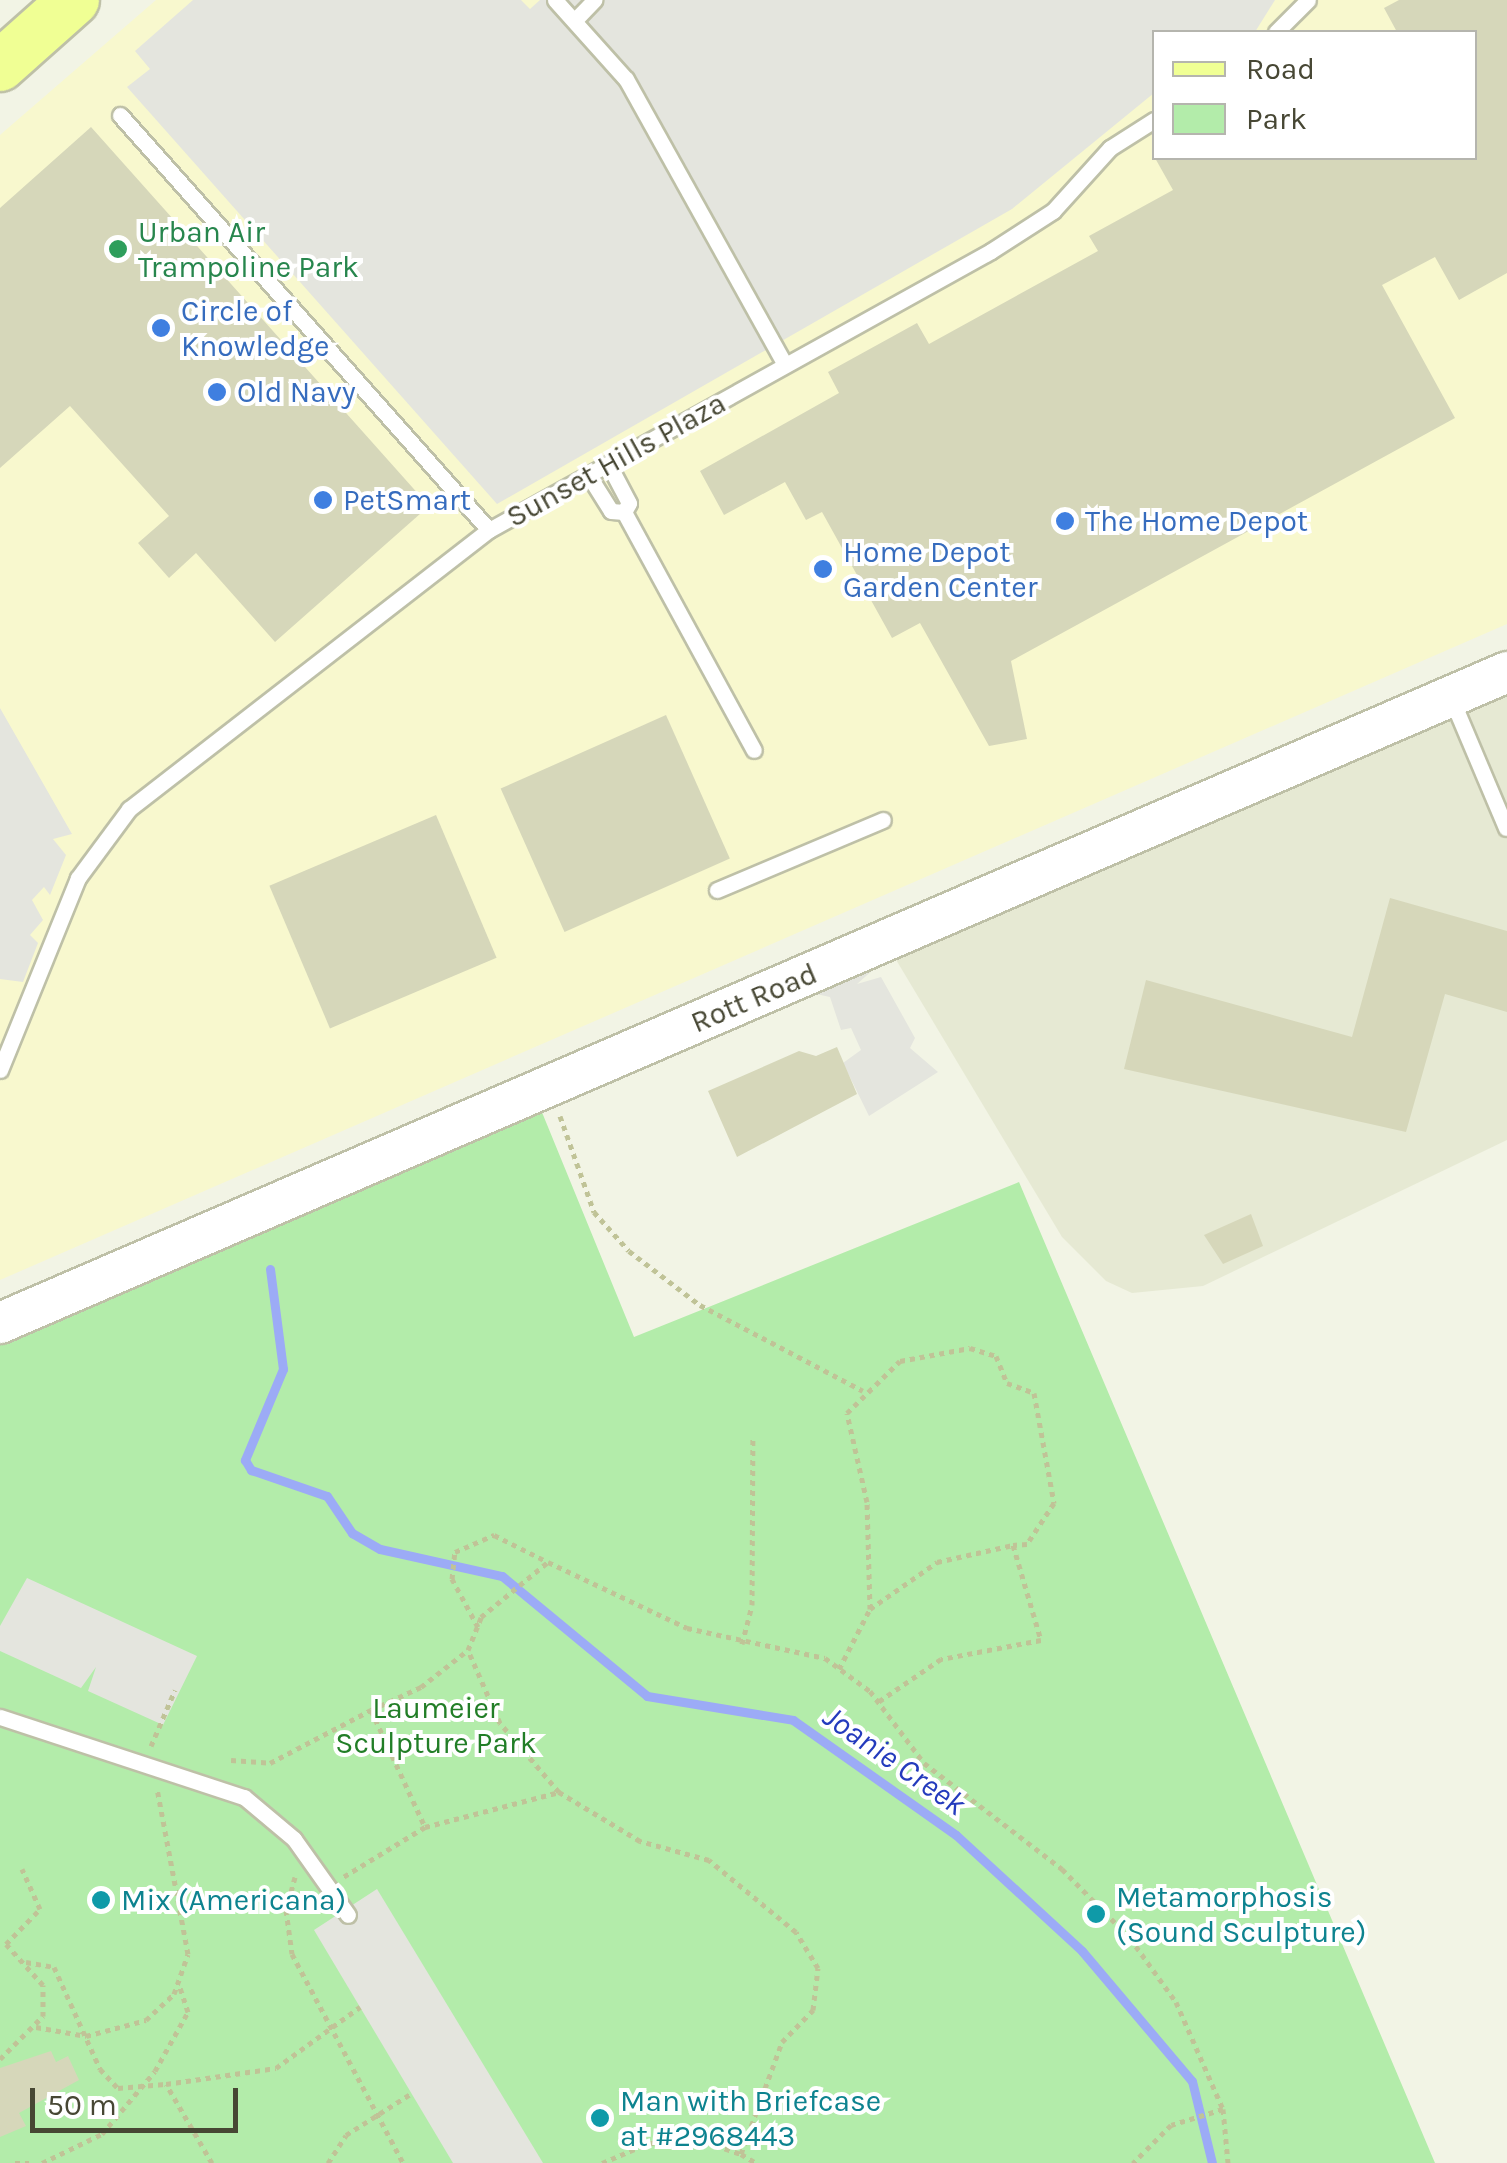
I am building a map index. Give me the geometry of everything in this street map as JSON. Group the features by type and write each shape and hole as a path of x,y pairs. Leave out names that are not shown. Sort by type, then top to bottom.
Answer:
{"main road":[{"path":"0,66 74,0"}],"street":[{"name":"Rott Road","path":"0,1323 1507,672"}],"lane":[{"path":"555,0 626,79 783,361"},
{"path":"575,20 594,0"},
{"path":"1278,30 1308,0"},
{"name":"Sunset Hills Plaza","path":"120,116 489,530 1053,211 1110,148 1152,121"},
{"path":"609,465 629,502 624,512"},
{"path":"589,476 611,512 624,512"},
{"path":"624,512 754,750"},
{"path":"0,1070 78,878 129,809 489,530"},
{"path":"1451,696 1506,828"},
{"path":"717,890 883,820"},
{"path":"0,1717 152,1771 244,1797 313,1864 348,1915"}],"path":[{"path":"547,1087 594,1212 629,1252 700,1305 863,1391"},
{"path":"839,1668 870,1609 938,1562 1027,1544 1054,1503 1034,1394 1007,1383 996,1356 946,1346 900,1361 863,1391 847,1413 866,1502 870,1609"},
{"path":"742,1644 752,1605 753,1440"},
{"path":"478,1627 452,1579 455,1552 494,1535 742,1644 839,1668 878,1702 924,1764 1062,1870 1130,1938 1176,2002 1223,2110 1228,2163"},
{"path":"878,1702 942,1659 1040,1640 1013,1544"},
{"path":"231,1760 270,1762 420,1688 468,1650 478,1627 527,1577 548,1562"},
{"path":"468,1650 500,1723 560,1792 640,1840 709,1860 796,1932 818,1968 813,2010 782,2042 740,2154"},
{"path":"36,2027 86,2036 146,2020 178,1982 188,1954 181,1890 147,1755 175,1690"},
{"path":"371,1710 425,1828"},
{"path":"328,1885 425,1828 560,1792"},
{"path":"313,1864 290,1890 287,1936 325,2027 403,2163"},
{"path":"0,2059 36,2027 43,1985 26,1962 3,1943 40,1909 22,1869"},
{"path":"26,1962 54,1967 86,2036 118,2088 276,2068 315,2047 325,2027 360,2007"},
{"path":"42,2163 102,2134 144,2086 188,2012 178,1982"},
{"path":"166,2084 212,2163"},
{"path":"328,2163 376,2113 412,2094"},
{"path":"1133,2163 1171,2124 1223,2110"},
{"path":"602,2163 648,2143 706,2142 756,2163"},
{"path":"15,2163 29,2163"}],"shaded area":[{"path":"156,0 1507,0 1507,624 0,1280 0,135"},
{"path":"193,0 521,0 530,9 540,0 1275,0 1256,30 1152,30 1152,95 1012,209 497,504 127,87 150,69 135,51"},
{"path":"1507,689 1507,1140 1203,1286 1132,1293 1106,1281 1062,1237 892,953"},
{"path":"0,708 72,834 53,839 66,855 50,895 44,887 32,900 43,920 30,935 38,943 23,982 0,979"},
{"path":"892,953 857,984 881,977 915,1038 910,1048 938,1072 869,1116 843,1063 861,1050 851,1028 841,1030 830,997 812,993"},
{"path":"27,1578 197,1656 163,1725 88,1691 96,1667 81,1688 0,1651 0,1626"},
{"path":"377,1889 543,2163 453,2163 314,1930"}],"green space":[{"name":"Laumeier Sculpture Park","path":"539,1105 634,1337 1019,1182 1435,2163 0,2163 0,1339"}],"building":[{"name":"The Home Depot","path":"1399,0 1507,0 1507,273 1459,300 1435,257 1382,285 1455,418 1011,661 1027,739 989,746 920,623 892,638 822,512 806,520 785,482 724,515 700,471 839,393 828,372 917,323 929,344 1098,251 1089,236 1173,190 1156,160 1477,160 1477,30 1396,30 1384,8"},
{"path":"91,127 429,506 275,642 196,553 169,578 138,543 169,516 70,406 0,468 0,208"},
{"path":"666,715 730,858 565,932 501,789"},
{"path":"436,815 497,958 330,1028 269,886"},
{"path":"1390,898 1507,931 1507,1012 1445,994 1406,1132 1124,1069 1146,980 1352,1037"},
{"path":"837,1047 857,1094 737,1157 708,1091 799,1051 816,1056"},
{"path":"1251,1214 1263,1246 1223,1264 1204,1235"},
{"path":"51,2051 56,2062 68,2056 79,2080 19,2113 26,2126 0,2137 0,2068"}],"waterway":[{"name":"Joanie Creek","path":"270,1269 283,1369 245,1460 251,1470 327,1496 352,1533 380,1549 502,1576 647,1696 793,1720 956,1835 1082,1951 1192,2081 1212,2163"}],"place":[{"name":"Urban Air Trampoline Park","path":"118,249"},
{"name":"Circle of Knowledge","path":"161,328"},
{"name":"Old Navy","path":"217,392"},
{"name":"PetSmart","path":"323,500"},
{"name":"The Home Depot","path":"1065,521"},
{"name":"Home Depot Garden Center","path":"823,569"},
{"name":"Mix (Americana)","path":"101,1900"},
{"name":"Metamorphosis (Sound Sculpture)","path":"1096,1914"},
{"name":"Man with Briefcase at #2968443","path":"600,2118"}]}
